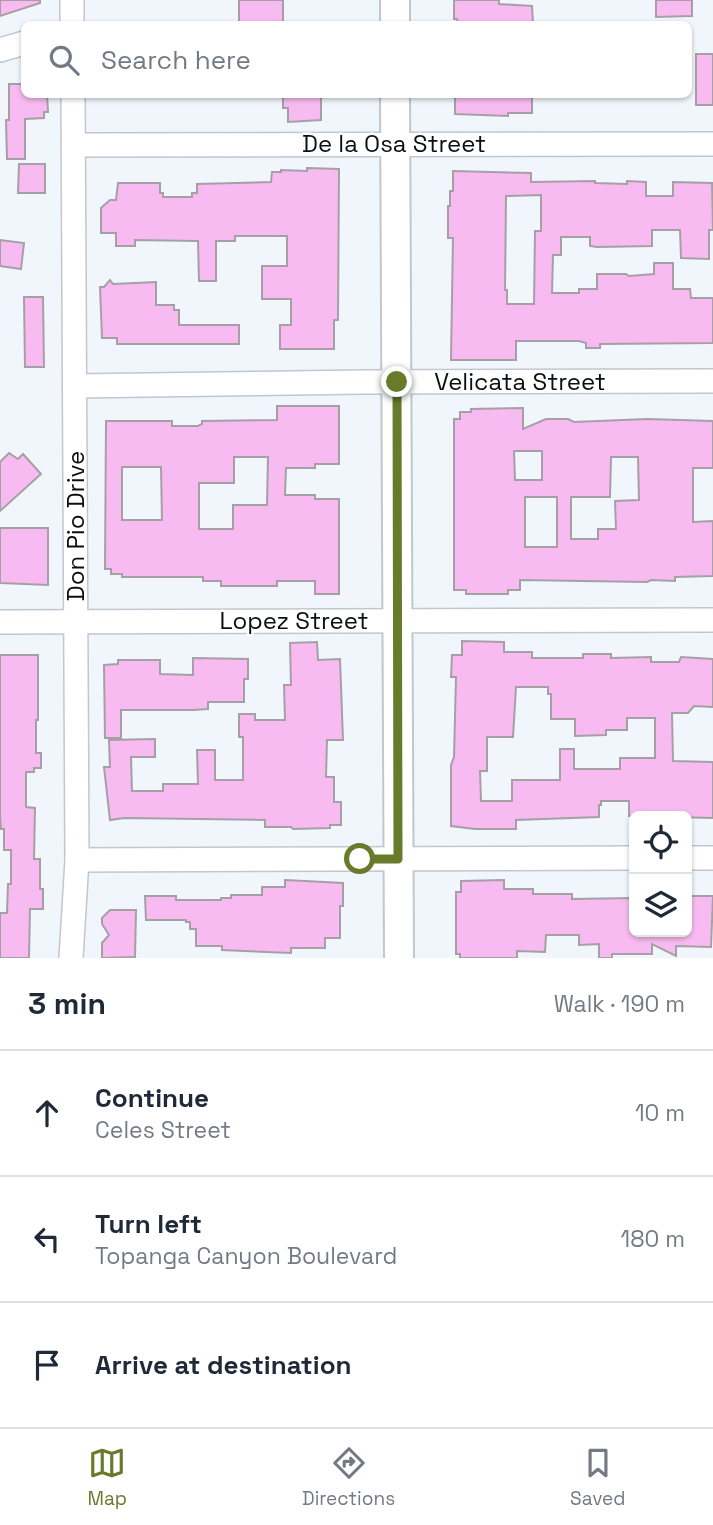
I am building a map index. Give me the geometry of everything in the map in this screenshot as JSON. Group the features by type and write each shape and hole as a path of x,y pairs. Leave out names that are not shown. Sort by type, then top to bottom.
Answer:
{"main road":[{"path":"395,0 395,21"},
{"path":"395,98 399,620 398,958"}],"street":[{"path":"72,0 72,21"},
{"path":"0,50 21,44"},
{"name":"Don Pio Drive","path":"71,958 76,860 73,98"},
{"name":"De la Osa Street","path":"75,145 713,144"},
{"name":"Velicata Street","path":"75,386 713,381"},
{"name":"Lopez Street","path":"0,622 713,620"},
{"path":"76,860 629,858"},
{"path":"692,858 713,858"}],"building":[{"path":"0,0 40,0 40,3 0,16"},
{"path":"239,0 283,0 283,21 239,21"},
{"path":"454,0 499,0 499,4 532,6 533,21 454,19"},
{"path":"656,0 692,0 692,16 656,17"},
{"path":"696,54 713,54 713,105 696,105"},
{"path":"9,84 21,84 21,98 47,98 48,112 44,112 44,118 25,119 25,159 7,159 6,120 9,120"},
{"path":"283,98 321,98 321,120 288,122 288,108 283,108"},
{"path":"455,98 532,98 532,113 508,113 508,116 455,114"},
{"path":"19,164 45,164 45,193 18,193"},
{"path":"307,168 339,169 338,320 334,320 334,349 280,349 280,325 291,325 291,299 262,299 262,266 287,266 287,236 235,236 235,241 216,241 216,281 199,281 198,241 135,240 135,246 116,246 116,233 101,233 101,208 110,200 116,200 118,183 160,183 163,197 192,197 192,193 197,193 197,184 271,182 272,172 307,171"},
{"path":"453,171 531,173 531,182 646,182 646,196 673,196 673,182 712,183 713,230 709,230 709,259 681,258 680,230 652,230 652,246 597,247 590,246 590,237 561,237 561,255 553,255 552,293 579,293 579,289 597,289 597,274 654,274 654,263 673,263 673,289 690,289 691,298 713,298 713,343 600,344 600,348 586,348 586,343 579,341 516,341 516,360 451,360 453,238 448,238 448,206 450,191 453,191","holes":["541,195 541,231 535,231 534,304 507,304 506,196"]},
{"path":"0,240 24,243 21,269 0,266"},
{"path":"110,280 113,284 156,282 156,305 174,305 174,310 179,310 179,325 239,325 239,344 117,344 117,338 102,338 100,287 104,287"},
{"path":"24,297 43,297 44,367 25,367"},
{"path":"277,406 339,406 339,464 315,464 315,468 286,468 285,495 315,495 315,499 339,499 339,594 315,594 315,581 277,581 277,586 221,586 221,581 203,581 203,577 122,577 122,574 111,574 111,569 105,569 106,421 172,421 172,426 198,426 202,421 277,420","holes":["234,457 268,457 267,505 233,505 233,529 199,529 199,483 234,483","122,467 161,467 162,520 122,520"]},
{"path":"523,408 523,429 546,419 568,419 574,422 647,419 713,421 713,468 693,468 693,522 713,521 713,576 675,577 675,581 647,582 520,580 520,590 508,590 508,594 466,594 466,590 454,590 454,419 460,419 460,412 471,412 471,409","holes":["514,451 542,451 542,480 515,480","611,457 638,457 639,500 615,501 616,529 598,529 598,539 571,539 571,497 610,497","525,497 557,497 557,547 525,547"]},
{"path":"9,453 18,459 23,454 41,474 0,511 0,462"},
{"path":"0,528 48,528 48,585 0,583"},
{"path":"462,641 504,642 504,652 532,652 532,658 583,658 583,654 611,654 611,658 651,657 651,662 679,662 681,657 713,659 713,707 694,706 688,713 672,713 673,761 713,762 713,818 692,818 692,811 629,811 629,801 601,801 599,817 516,820 516,829 451,826 456,677 451,677 452,655 462,655","holes":["516,687 548,687 548,694 551,694 551,719 575,719 575,736 606,735 606,730 627,730 627,718 655,718 655,758 620,758 620,769 574,769 574,749 560,749 560,780 512,780 512,801 481,801 480,771 487,771 487,737 513,737"]},
{"path":"317,642 318,660 340,659 343,740 327,740 326,777 334,777 334,802 341,802 341,825 293,829 265,827 265,820 110,820 104,767 110,767 109,740 155,739 155,757 131,757 132,791 163,791 163,784 198,784 197,750 215,750 215,780 243,780 243,737 239,737 239,714 255,714 255,720 285,720 284,685 291,685 290,643"},
{"path":"0,655 38,655 36,753 41,753 41,768 26,772 26,807 35,808 34,859 40,859 43,909 30,909 29,958 0,958 0,913 7,913 8,884 11,884 11,850 4,850 4,829 1,829 0,816"},
{"path":"193,658 248,659 248,679 244,679 244,702 208,702 208,709 193,710 121,710 121,738 105,738 104,665 118,664 118,660 160,660 160,674 193,675"},
{"path":"285,880 343,883 340,938 325,938 325,948 291,948 291,953 222,950 222,946 196,946 196,929 190,929 190,922 186,920 146,920 145,896 176,896 176,900 221,900 231,898 231,895 262,895 262,887 285,887"},
{"path":"504,880 504,889 533,889 533,894 572,894 572,899 629,898 629,937 692,937 692,896 713,896 711,947 676,946 676,956 652,944 652,954 612,954 612,958 599,958 599,944 579,945 579,935 546,935 545,952 517,951 517,958 460,958 460,954 456,954 456,892 461,892 461,881"},
{"path":"110,910 136,910 135,957 102,958 102,943 109,935 102,924 102,918"}],"route":[{"path":"360,859 398,859 397,382"}]}
